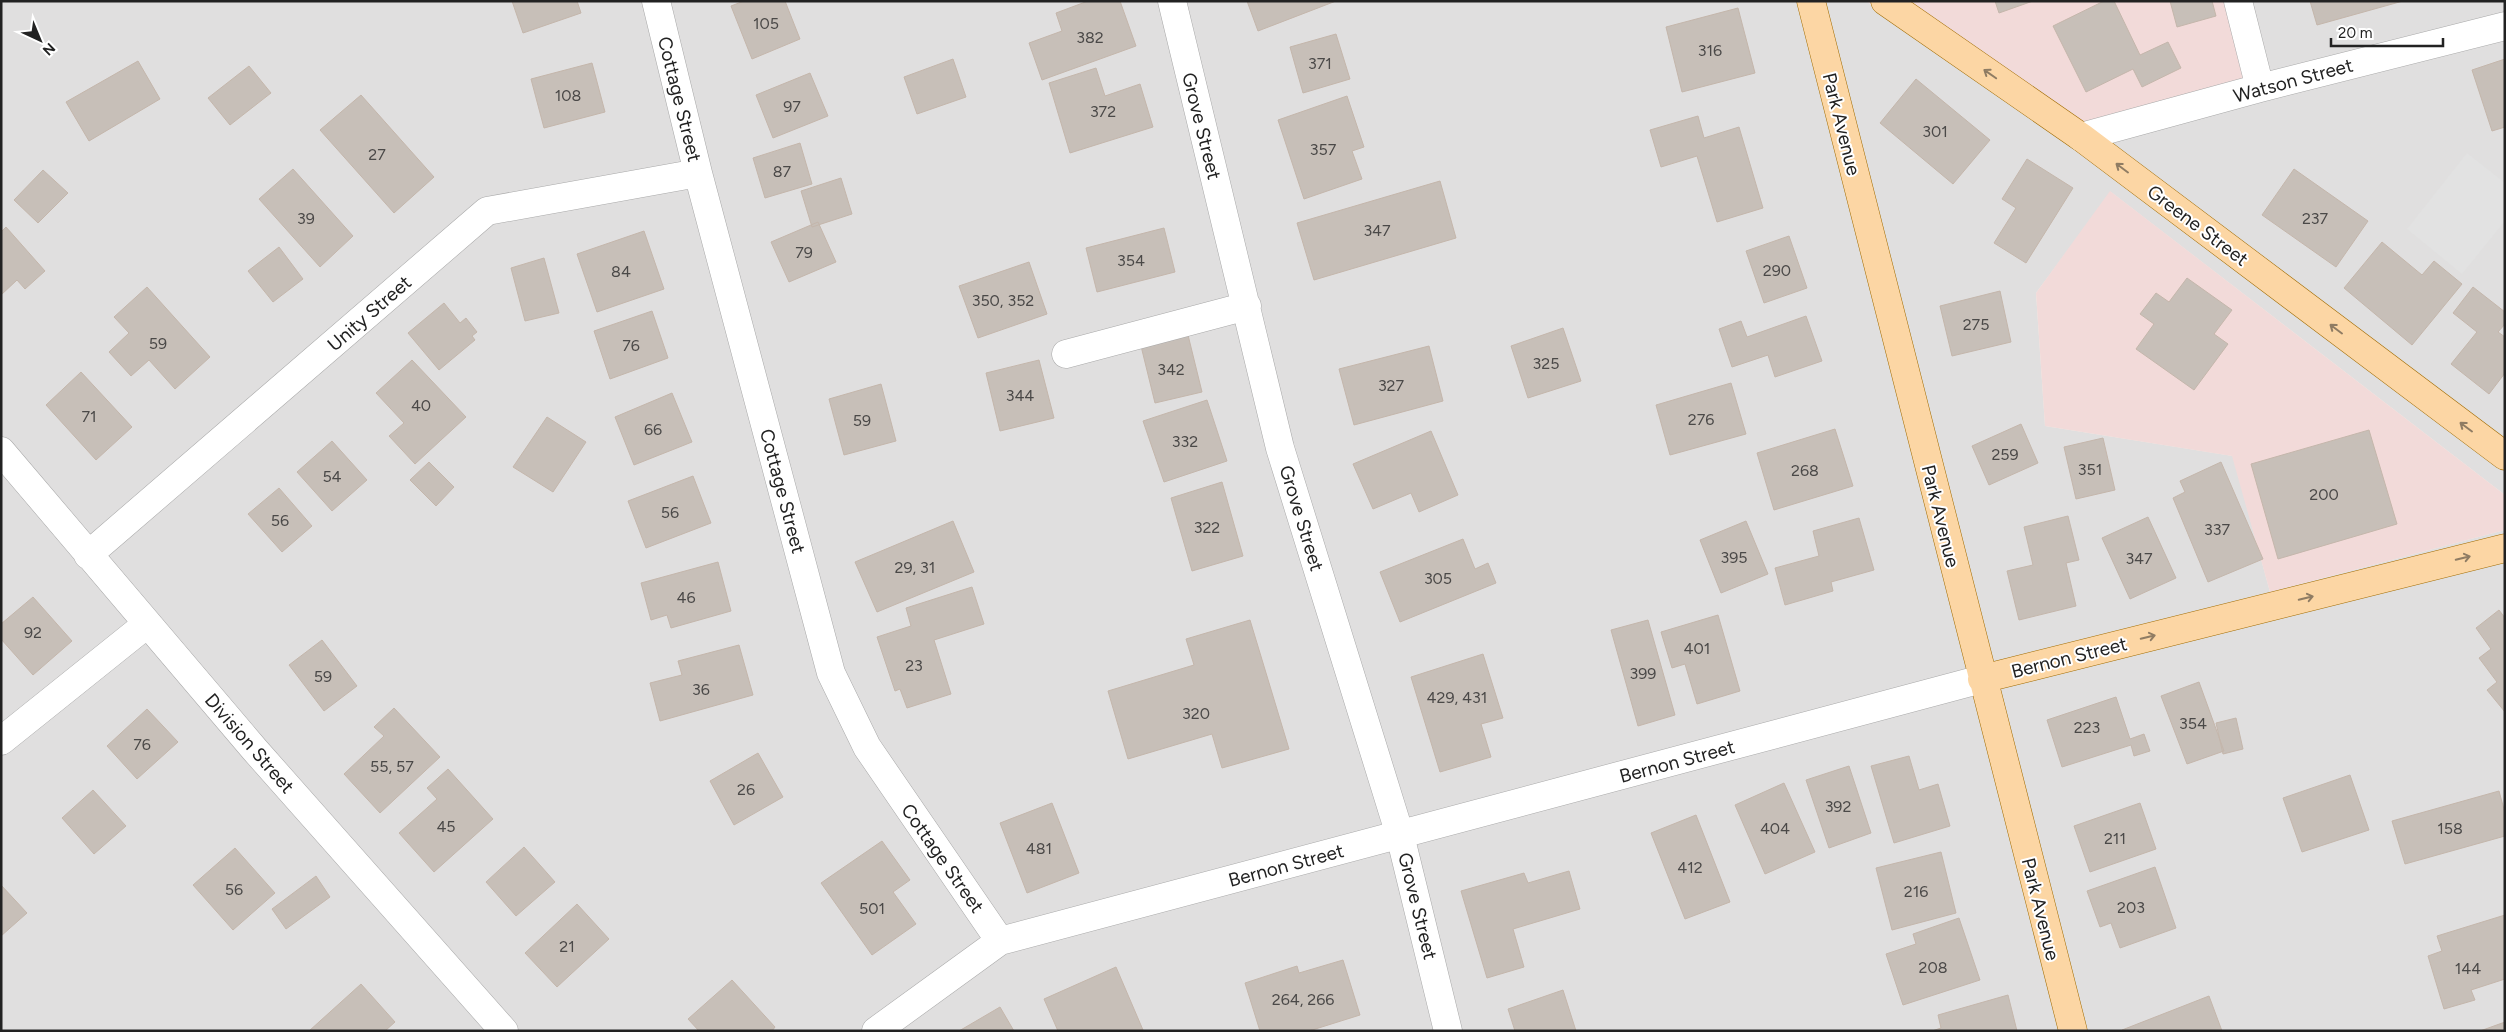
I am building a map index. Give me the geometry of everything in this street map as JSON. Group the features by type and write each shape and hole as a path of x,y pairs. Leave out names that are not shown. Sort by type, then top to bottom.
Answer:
{"main road":[{"name":"Park Avenue","path":"1811,1 2073,1031"},
{"name":"Greene Street","path":"1886,1 2081,137 2505,456"},
{"name":"Bernon Street","path":"1982,679 2505,548"}],"street":[{"name":"Cottage Street","path":"656,1 698,172 831,673 867,747 1000,941"},
{"name":"Grove Street","path":"1172,1 1280,448 1400,835 1448,1031"},
{"path":"2238,1 2260,88"},
{"name":"Watson Street","path":"2081,137 2260,88 2505,26"},
{"name":"Unity Street","path":"88,555 487,211 698,172"},
{"path":"1066,354 1247,306"},
{"name":"Division Street","path":"1,451 255,750 504,1031"},
{"path":"1,742 147,624"},
{"name":"Bernon Street","path":"876,1031 1000,941 1982,679"}],"shaded area":[{"path":"1,1 1866,1 2082,151 2243,1 2505,1 2505,495 2111,192 2036,293 2045,426 2233,456 2270,592 2505,530 2505,1031 1,1031"},
{"path":"1866,1 2243,1 2266,93 2082,151"},
{"path":"2467,153 2505,183 2505,221 2462,274 2407,229"},
{"path":"2110,191 2505,495 2505,530 2270,592 2232,456 2045,426 2036,293"}],"building":[{"path":"512,1 577,1 581,13 523,33"},
{"path":"744,1 785,1 800,39 752,59 731,6"},
{"path":"1088,1 1120,1 1136,46 1042,80 1029,43 1062,31 1056,13"},
{"path":"1247,1 1336,1 1258,31"},
{"path":"1995,1 2033,1 1999,13"},
{"path":"2104,1 2114,1 2140,55 2168,42 2181,68 2142,87 2133,69 2086,92 2053,26"},
{"path":"2170,1 2212,1 2216,16 2177,27"},
{"path":"2310,1 2403,1 2317,25"},
{"path":"1738,8 1755,73 1682,92 1666,27"},
{"path":"1336,34 1350,79 1303,93 1290,47"},
{"path":"953,59 966,97 917,114 904,77"},
{"path":"2505,59 2505,127 2492,131 2472,70"},
{"path":"138,61 160,99 89,141 66,102"},
{"path":"592,63 605,112 544,128 531,79"},
{"path":"249,66 271,93 230,125 208,98"},
{"path":"1096,68 1105,96 1140,84 1153,127 1070,153 1049,83"},
{"path":"810,73 828,116 773,138 756,95"},
{"path":"1916,79 1990,140 1953,184 1880,123"},
{"path":"361,95 434,177 394,213 320,130"},
{"path":"1347,96 1364,147 1352,151 1362,179 1304,199 1278,120"},
{"path":"1698,116 1704,138 1739,127 1763,208 1717,222 1697,156 1661,167 1650,130"},
{"path":"800,143 812,184 765,198 753,158"},
{"path":"2027,159 2073,188 2026,263 1994,243 2016,208 2002,199"},
{"path":"293,169 353,236 320,267 259,199"},
{"path":"2294,169 2368,221 2336,267 2262,215"},
{"path":"43,170 68,193 38,223 14,200"},
{"path":"841,178 852,214 812,227 801,191"},
{"path":"1440,181 1456,238 1314,280 1297,223"},
{"path":"818,222 836,262 789,282 771,242"},
{"path":"6,227 45,271 25,289 17,280 1,295 1,232"},
{"path":"1164,228 1175,272 1097,292 1086,248"},
{"path":"644,231 664,289 597,312 577,254"},
{"path":"1789,236 1807,288 1764,303 1746,251"},
{"path":"2382,242 2422,275 2434,261 2462,284 2412,345 2344,288"},
{"path":"279,247 303,279 273,302 248,271"},
{"path":"544,258 559,313 525,321 511,268"},
{"path":"1029,262 1047,314 978,338 959,286"},
{"path":"2187,278 2232,310 2214,334 2228,344 2194,390 2136,349 2154,324 2140,314 2156,293 2169,302"},
{"path":"147,287 210,357 175,389 149,360 131,376 109,352 129,333 114,317"},
{"path":"2473,287 2505,312 2505,324 2498,332 2505,337 2505,373 2489,394 2451,364 2477,332 2453,313"},
{"path":"2000,291 2011,342 1952,356 1940,306"},
{"path":"444,303 460,323 466,318 477,332 472,336 475,340 439,370 408,333"},
{"path":"652,311 668,358 610,379 594,331"},
{"path":"1806,316 1822,361 1775,377 1768,355 1732,367 1719,329 1741,321 1747,337"},
{"path":"1563,328 1581,381 1528,398 1511,346"},
{"path":"1188,335 1202,392 1155,403 1141,346"},
{"path":"1429,346 1443,401 1354,425 1339,369"},
{"path":"412,360 466,417 415,464 389,436 404,423 376,393"},
{"path":"1039,360 1054,418 1000,431 986,373"},
{"path":"81,372 132,427 96,460 46,405"},
{"path":"1731,383 1746,434 1670,455 1656,405"},
{"path":"881,384 896,441 844,455 829,399"},
{"path":"672,393 692,442 634,465 615,417"},
{"path":"1207,400 1227,461 1164,482 1143,421"},
{"path":"547,417 586,442 553,492 513,467"},
{"path":"2021,424 2038,463 1989,485 1972,446"},
{"path":"1835,429 1853,486 1774,510 1757,453"},
{"path":"2369,430 2397,524 2278,559 2251,464"},
{"path":"1431,431 1458,495 1419,512 1411,493 1373,509 1353,464"},
{"path":"2103,438 2115,490 2076,499 2064,447"},
{"path":"332,441 367,480 332,511 297,472"},
{"path":"429,462 454,487 436,506 410,480"},
{"path":"2221,462 2263,559 2208,582 2173,498 2185,492 2180,481"},
{"path":"693,476 711,523 646,548 628,501"},
{"path":"1222,482 1243,556 1192,571 1171,498"},
{"path":"279,488 312,526 282,552 248,514"},
{"path":"2068,516 2079,560 2066,563 2076,606 2019,620 2007,571 2033,565 2024,527"},
{"path":"2148,517 2176,578 2130,599 2102,538"},
{"path":"1859,518 1874,570 1831,582 1833,591 1785,605 1775,568 1819,556 1813,531"},
{"path":"953,521 974,572 877,612 855,562"},
{"path":"1746,521 1768,574 1721,593 1700,540"},
{"path":"1463,539 1475,569 1488,563 1496,583 1400,622 1380,572"},
{"path":"718,562 731,611 671,628 667,615 651,620 641,583"},
{"path":"972,587 984,624 934,640 951,694 907,708 900,689 895,691 877,637 911,626 906,608"},
{"path":"33,597 72,641 33,675 1,639 1,624"},
{"path":"2499,610 2505,618 2505,712 2487,690 2497,682 2479,658 2491,649 2476,628"},
{"path":"1718,615 1740,691 1697,704 1685,664 1672,668 1661,632"},
{"path":"1250,620 1289,749 1222,768 1212,734 1128,759 1108,691 1194,665 1186,639"},
{"path":"1648,620 1675,715 1638,726 1611,630"},
{"path":"322,640 357,686 324,711 289,665"},
{"path":"739,645 753,695 660,721 650,683 682,675 678,661"},
{"path":"1483,654 1503,718 1481,724 1491,757 1440,772 1411,677"},
{"path":"2199,682 2224,751 2187,764 2161,696"},
{"path":"2116,697 2130,739 2144,734 2150,751 2134,756 2131,745 2062,767 2047,720"},
{"path":"394,708 440,757 380,813 344,774 384,736 374,727"},
{"path":"147,709 178,742 137,779 107,746"},
{"path":"2236,718 2243,749 2223,754 2216,723"},
{"path":"758,753 783,797 734,825 710,781"},
{"path":"1909,756 1919,790 1938,784 1950,826 1894,843 1871,766"},
{"path":"1849,766 1871,833 1829,848 1806,780"},
{"path":"448,769 493,819 434,872 399,833 437,799 427,788"},
{"path":"2350,775 2369,830 2302,852 2283,798"},
{"path":"1784,783 1815,852 1765,874 1735,805"},
{"path":"93,790 126,826 94,854 62,818"},
{"path":"2499,791 2505,813 2505,836 2405,864 2392,821"},
{"path":"1052,803 1079,873 1027,893 1000,823"},
{"path":"2140,803 2156,849 2090,872 2074,826"},
{"path":"1696,815 1730,902 1685,919 1651,833"},
{"path":"882,841 910,880 893,892 916,924 872,955 821,883"},
{"path":"524,847 555,882 516,916 486,882"},
{"path":"235,848 275,893 233,930 193,885"},
{"path":"1941,852 1956,913 1892,930 1876,868"},
{"path":"2155,867 2176,928 2120,948 2111,923 2100,927 2087,891"},
{"path":"1569,871 1580,909 1513,929 1524,967 1487,978 1461,891 1524,873 1528,883"},
{"path":"316,876 330,897 286,929 272,909"},
{"path":"1,885 27,913 1,936"},
{"path":"577,904 609,939 557,987 525,953"},
{"path":"2505,915 2505,979 2471,990 2475,1000 2444,1009 2428,956 2442,951 2437,936"},
{"path":"1959,918 1980,980 1903,1005 1886,954 1916,944 1913,934"},
{"path":"1343,960 1360,1015 1309,1031 1260,1031 1245,983 1297,966 1299,973"},
{"path":"1116,967 1143,1030 1058,1031 1044,999"},
{"path":"732,980 775,1027 772,1031 699,1031 688,1019"},
{"path":"361,984 395,1022 385,1031 309,1031"},
{"path":"1563,990 1576,1031 1515,1031 1508,1009"},
{"path":"2008,995 2017,1031 1932,1031 1941,1028 1938,1015"},
{"path":"2209,996 2222,1031 2122,1030"},
{"path":"1000,1007 1014,1031 959,1031"},
{"path":"2505,1022 2505,1031 2480,1031"}]}
